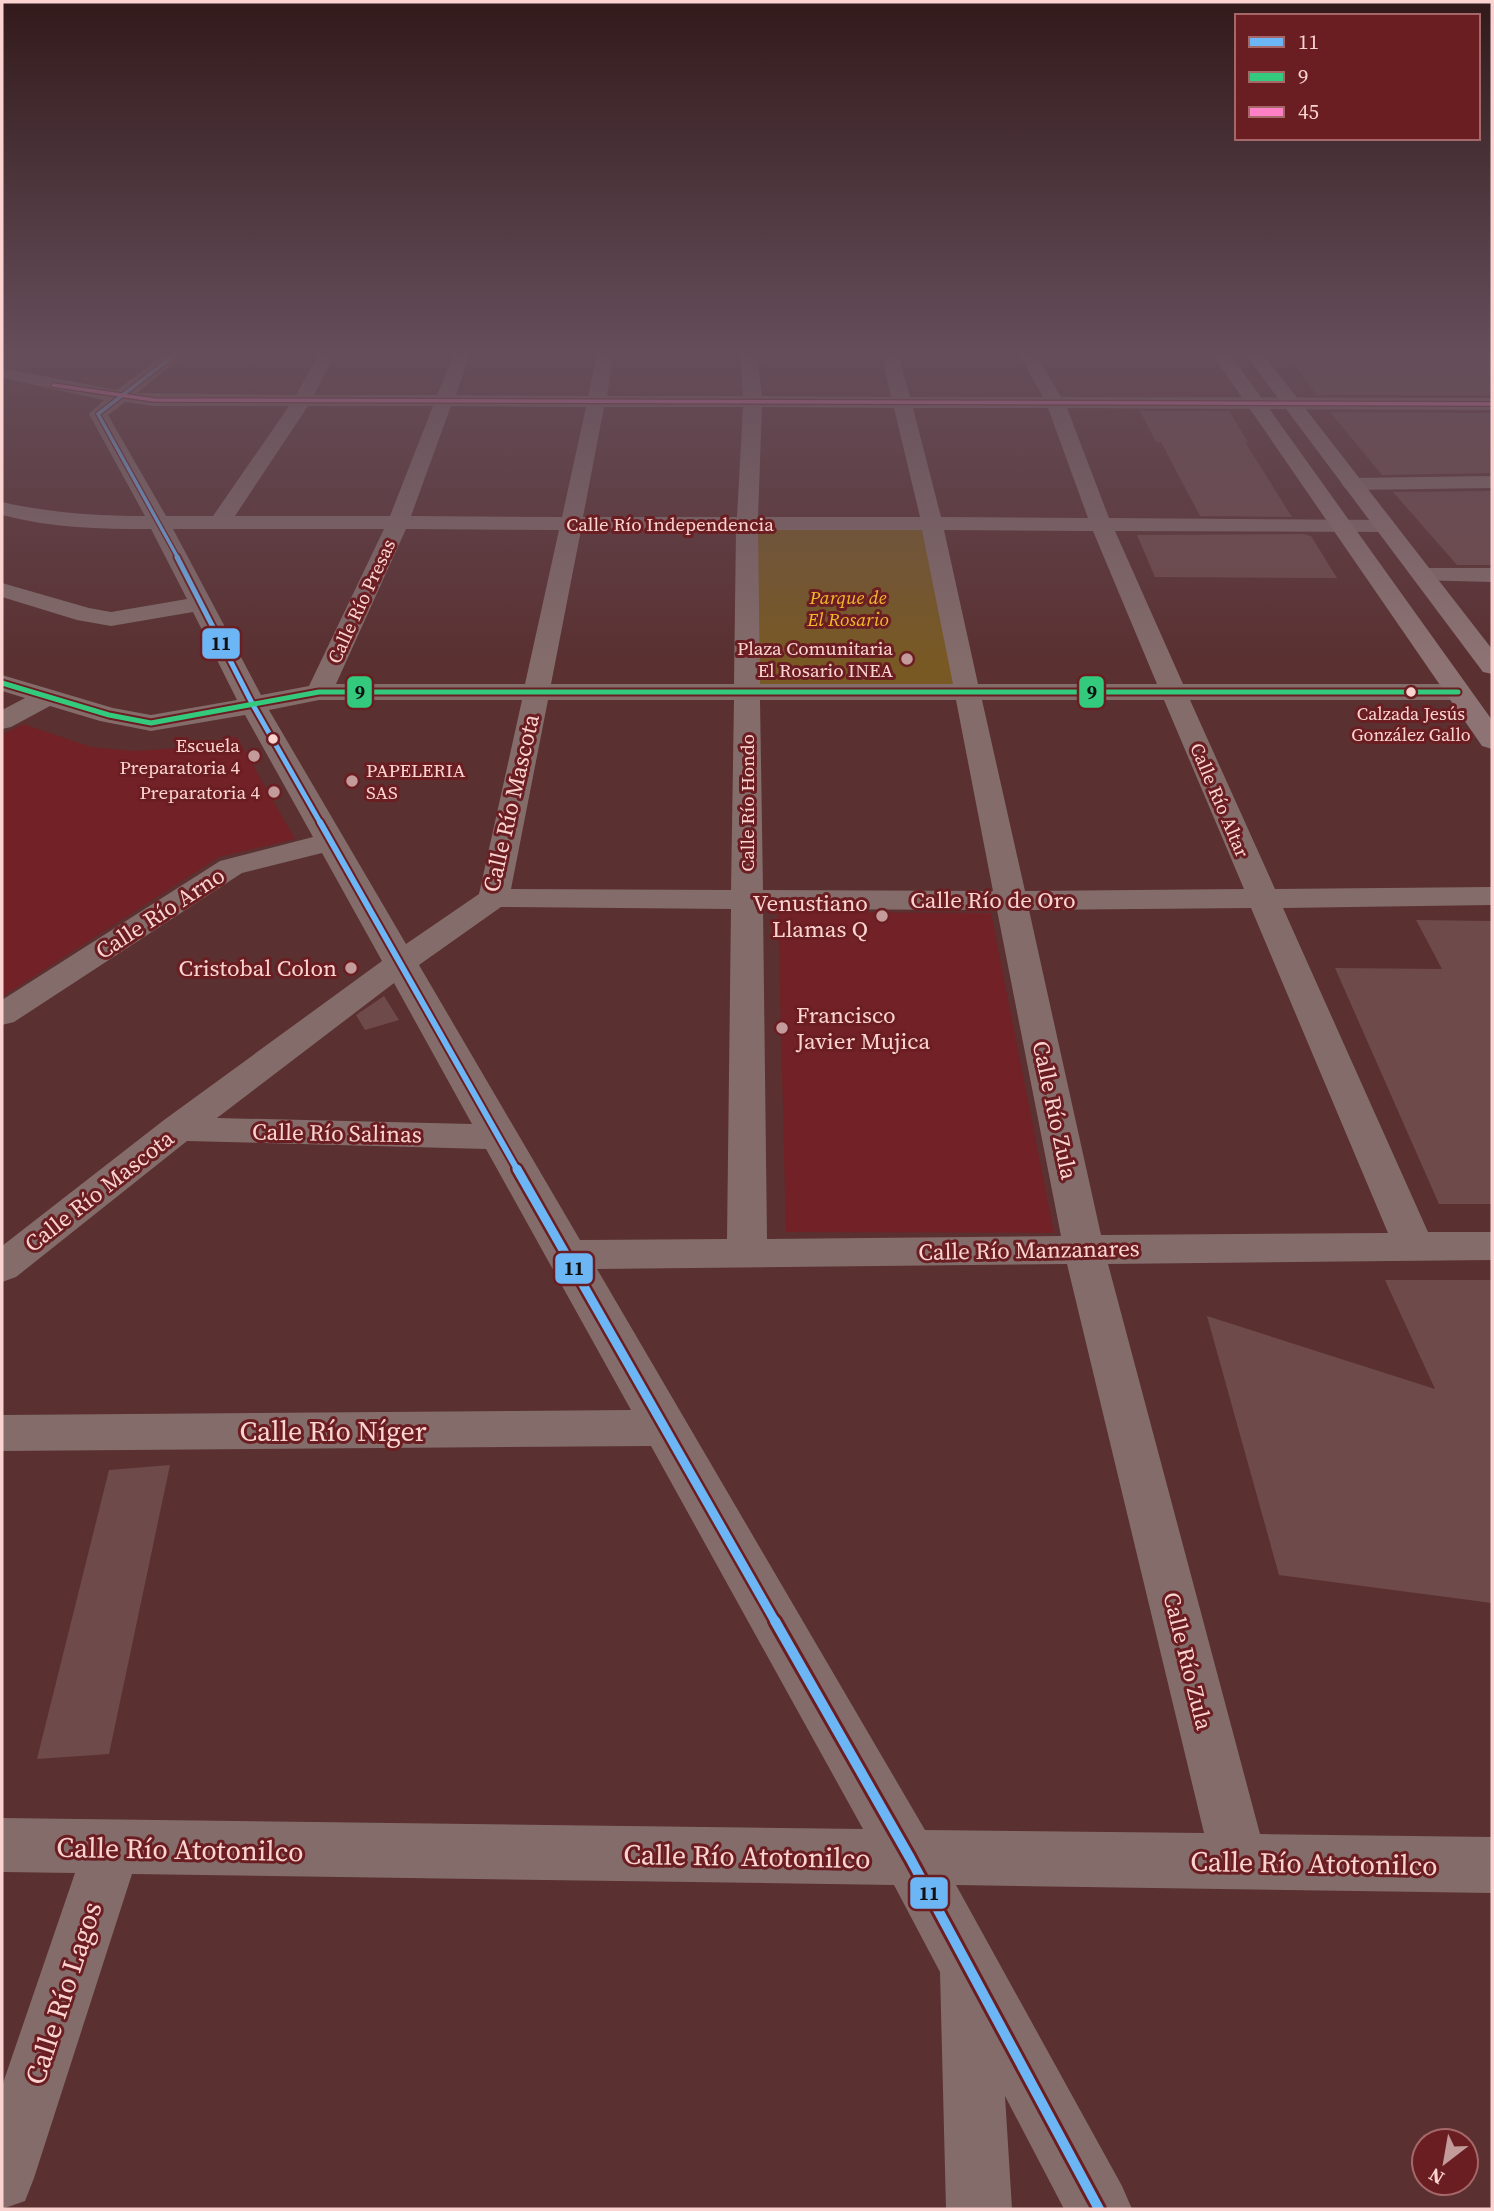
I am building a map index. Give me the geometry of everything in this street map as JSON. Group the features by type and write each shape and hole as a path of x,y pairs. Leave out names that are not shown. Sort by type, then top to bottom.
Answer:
{"main road":[{"path":"1293,457 1492,740"},
{"path":"1331,457 1492,666"}],"street":[{"path":"122,457 159,522 253,705 398,963 911,1858 1099,2209"},
{"path":"220,522 264,457"},
{"name":"Calle Río Presas","path":"319,692 398,523 423,457"},
{"name":"Calle Río Mascota","path":"2,1267 177,1129 398,963 494,898 585,457"},
{"name":"Calle Río Hondo","path":"747,1253 747,524 750,457"},
{"name":"Calle Río Zula","path":"914,457 932,524 1084,1250 1239,1862"},
{"name":"Calle Río Altar","path":"1076,457 1101,524 1414,1247"},
{"path":"1352,484 1492,482"},
{"name":"Calle Río Independencia","path":"2,508 64,520 159,522 1384,525"},
{"path":"1423,575 1492,575"},
{"path":"2,590 86,615 111,619 201,604"},
{"path":"2,682 47,698 150,723 319,692 1458,692"},
{"path":"2,721 47,698"},
{"name":"Calle Río Arno","path":"2,1015 231,867 331,842"},
{"name":"Calle Río de Oro","path":"494,898 1011,901 1492,896"},
{"name":"Calle Río Salinas","path":"177,1129 498,1137"},
{"name":"Calle Río Manzanares","path":"565,1255 1492,1246"},
{"name":"Calle Río Níger","path":"2,1433 665,1428"},
{"name":"Calle Río Atotonilco","path":"2,1845 112,1849 1492,1865"},
{"name":"Calle Río Lagos","path":"2,2178 112,1849"},
{"path":"968,1965 979,2209"}],"shaded area":[{"path":"23,724 91,747 134,751 180,748 237,737 295,839 219,857 2,997 2,735"},
{"path":"778,912 991,913 1054,1233 786,1232"}],"green space":[{"name":"Parque de El Rosario","path":"753,526 928,526 960,689 753,689"}],"building":[{"path":"1169,457 1255,457 1292,517 1200,516"},
{"path":"1367,457 1492,457 1492,473 1382,475"},
{"path":"1492,491 1492,565 1457,565 1393,492"},
{"path":"1137,535 1311,536 1337,578 1155,577"},
{"path":"1416,920 1492,921 1492,1204 1439,1204 1335,968 1442,969"},
{"path":"384,996 399,1020 365,1030 356,1015"},
{"path":"1385,1280 1492,1280 1492,1603 1279,1575 1207,1316 1435,1389"},
{"path":"170,1465 109,1754 37,1759 109,1470"}],"transit line":[{"name":"11","path":"122,457 159,522 253,705 910,1858 1099,2209"},
{"name":"9","path":"2,683 109,715 151,723 319,692 1458,692"}],"place":[{"name":"Plaza Comunitaria El Rosario INEA","path":"907,659"},
{"name":"Calzada Jesús González Gallo","path":"1411,692"},
{"name":"Escuela Preparatoria 4","path":"254,756"},
{"name":"PAPELERIA SAS","path":"352,781"},
{"name":"Preparatoria 4","path":"274,792"},
{"name":"Venustiano Llamas Q","path":"882,916"},
{"name":"Cristobal Colon","path":"351,968"},
{"name":"Francisco Javier Mujica","path":"782,1028"}]}
